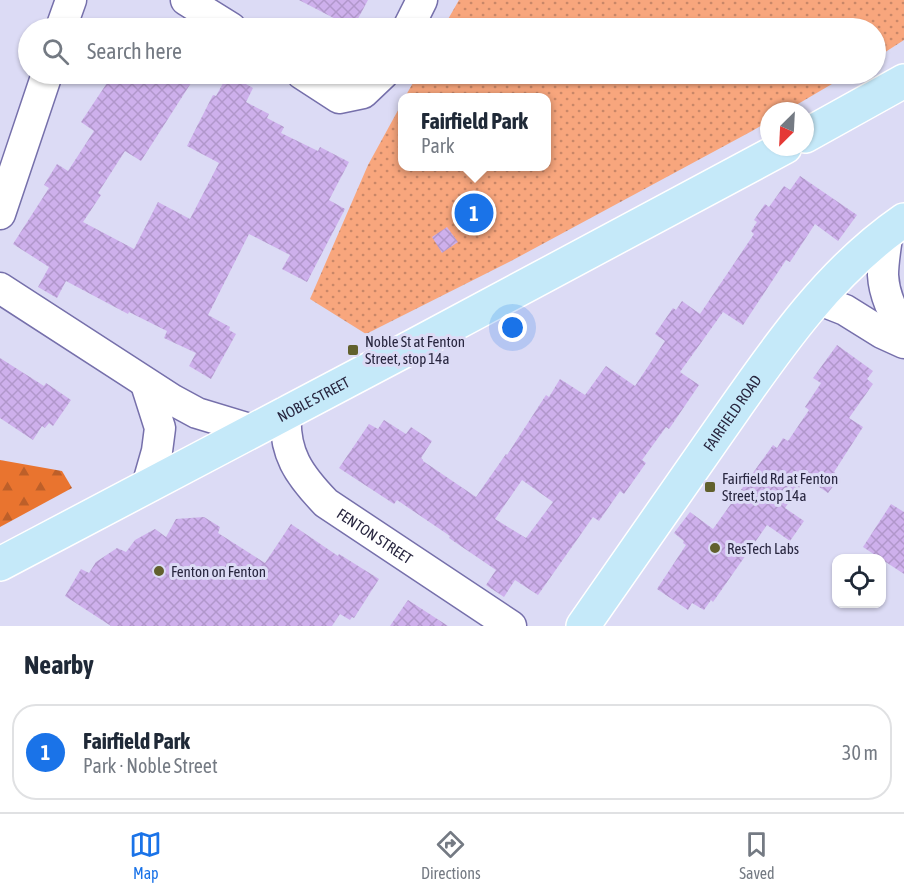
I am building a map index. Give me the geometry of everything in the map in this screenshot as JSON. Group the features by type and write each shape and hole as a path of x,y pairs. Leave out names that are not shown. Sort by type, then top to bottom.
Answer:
{"main road":[{"path":"814,131 904,81"},
{"path":"868,100 904,108"},
{"name":"NOBLE STREET","path":"0,564 768,156"},
{"name":"FAIRFIELD ROAD","path":"583,626 772,355 817,299 848,267 896,225"}],"street":[{"path":"65,18 71,0"},
{"path":"186,0 215,18"},
{"path":"413,18 422,0"},
{"path":"0,214 43,84"},
{"path":"317,84 339,98 371,84"},
{"path":"896,225 884,275 894,315 904,329"},
{"path":"0,288 146,384 197,413 253,430"},
{"path":"817,299 844,310 882,333 904,343"},
{"path":"146,384 160,428 157,451 147,486"},
{"name":"FENTON STREET","path":"286,412 286,437 295,465 326,503 511,626"}],"green space":[{"path":"0,460 62,471 72,488 0,527"}],"shaded area":[{"path":"459,0 904,0 904,40 886,52 886,18 449,18"},
{"path":"412,84 832,84 801,102 760,102 760,126 511,261 366,334 310,299 368,165 398,110 398,171 551,171 551,93 407,93"}],"building":[{"path":"299,0 368,0 358,18 334,18"},
{"path":"106,84 190,84 141,161 125,151 98,193 101,195 83,222 134,249 158,202 190,219 219,163 187,146 213,95 216,96 223,84 246,84 253,88 246,102 269,114 267,118 284,127 281,133 318,151 320,147 349,162 329,200 345,209 307,282 282,269 290,255 249,234 208,315 230,327 229,330 236,334 211,379 189,366 196,353 164,338 167,331 129,312 128,314 66,281 57,298 38,287 49,267 13,244 49,188 44,185 57,164 68,171 94,131 81,122"},
{"path":"800,176 857,215 838,241 815,224 790,262 786,260 743,325 723,312 680,372 699,385 669,429 666,427 642,460 646,463 624,494 620,491 599,521 593,517 538,595 515,580 504,597 486,585 496,570 397,500 394,504 339,468 369,424 378,429 384,420 406,434 411,427 432,441 421,458 423,461 476,497 546,395 549,397 560,379 585,395 606,366 635,386 665,341 655,334 673,308 676,310 682,301 700,314 754,234 751,231 757,222 754,220 765,204 769,207 784,186 790,190","holes":["522,480 553,502 526,538 495,519"]},
{"path":"447,227 458,242 442,253 432,237"},
{"path":"837,345 873,371 867,379 873,384 849,418 863,427 834,472 840,477 828,493 806,478 785,508 804,521 790,541 767,525 713,602 711,600 704,610 692,603 688,610 657,589 686,545 674,533 690,512 713,529 773,445 777,448 783,438 788,441 809,410 805,407 821,383 813,378"},
{"path":"0,358 44,386 46,383 71,400 53,426 49,423 45,428 42,426 33,440 0,418"},
{"path":"891,504 904,512 904,574 886,562 886,554 874,554 863,547"},
{"path":"204,517 220,527 218,533 265,563 291,524 338,556 339,554 379,579 354,618 350,620 340,614 332,626 111,626 65,596 81,569 89,573 96,562 117,548 126,552 135,540 155,529 166,537 176,519"},
{"path":"408,600 448,626 390,626"}],"place":[{"name":"Fairfield Park","path":"474,213"},
{"name":"Noble St at Fenton Street, stop 14a","path":"353,350"},
{"name":"Fairfield Rd at Fenton Street, stop 14a","path":"710,487"},
{"name":"ResTech Labs","path":"715,548"},
{"name":"Fenton on Fenton","path":"159,571"}]}
